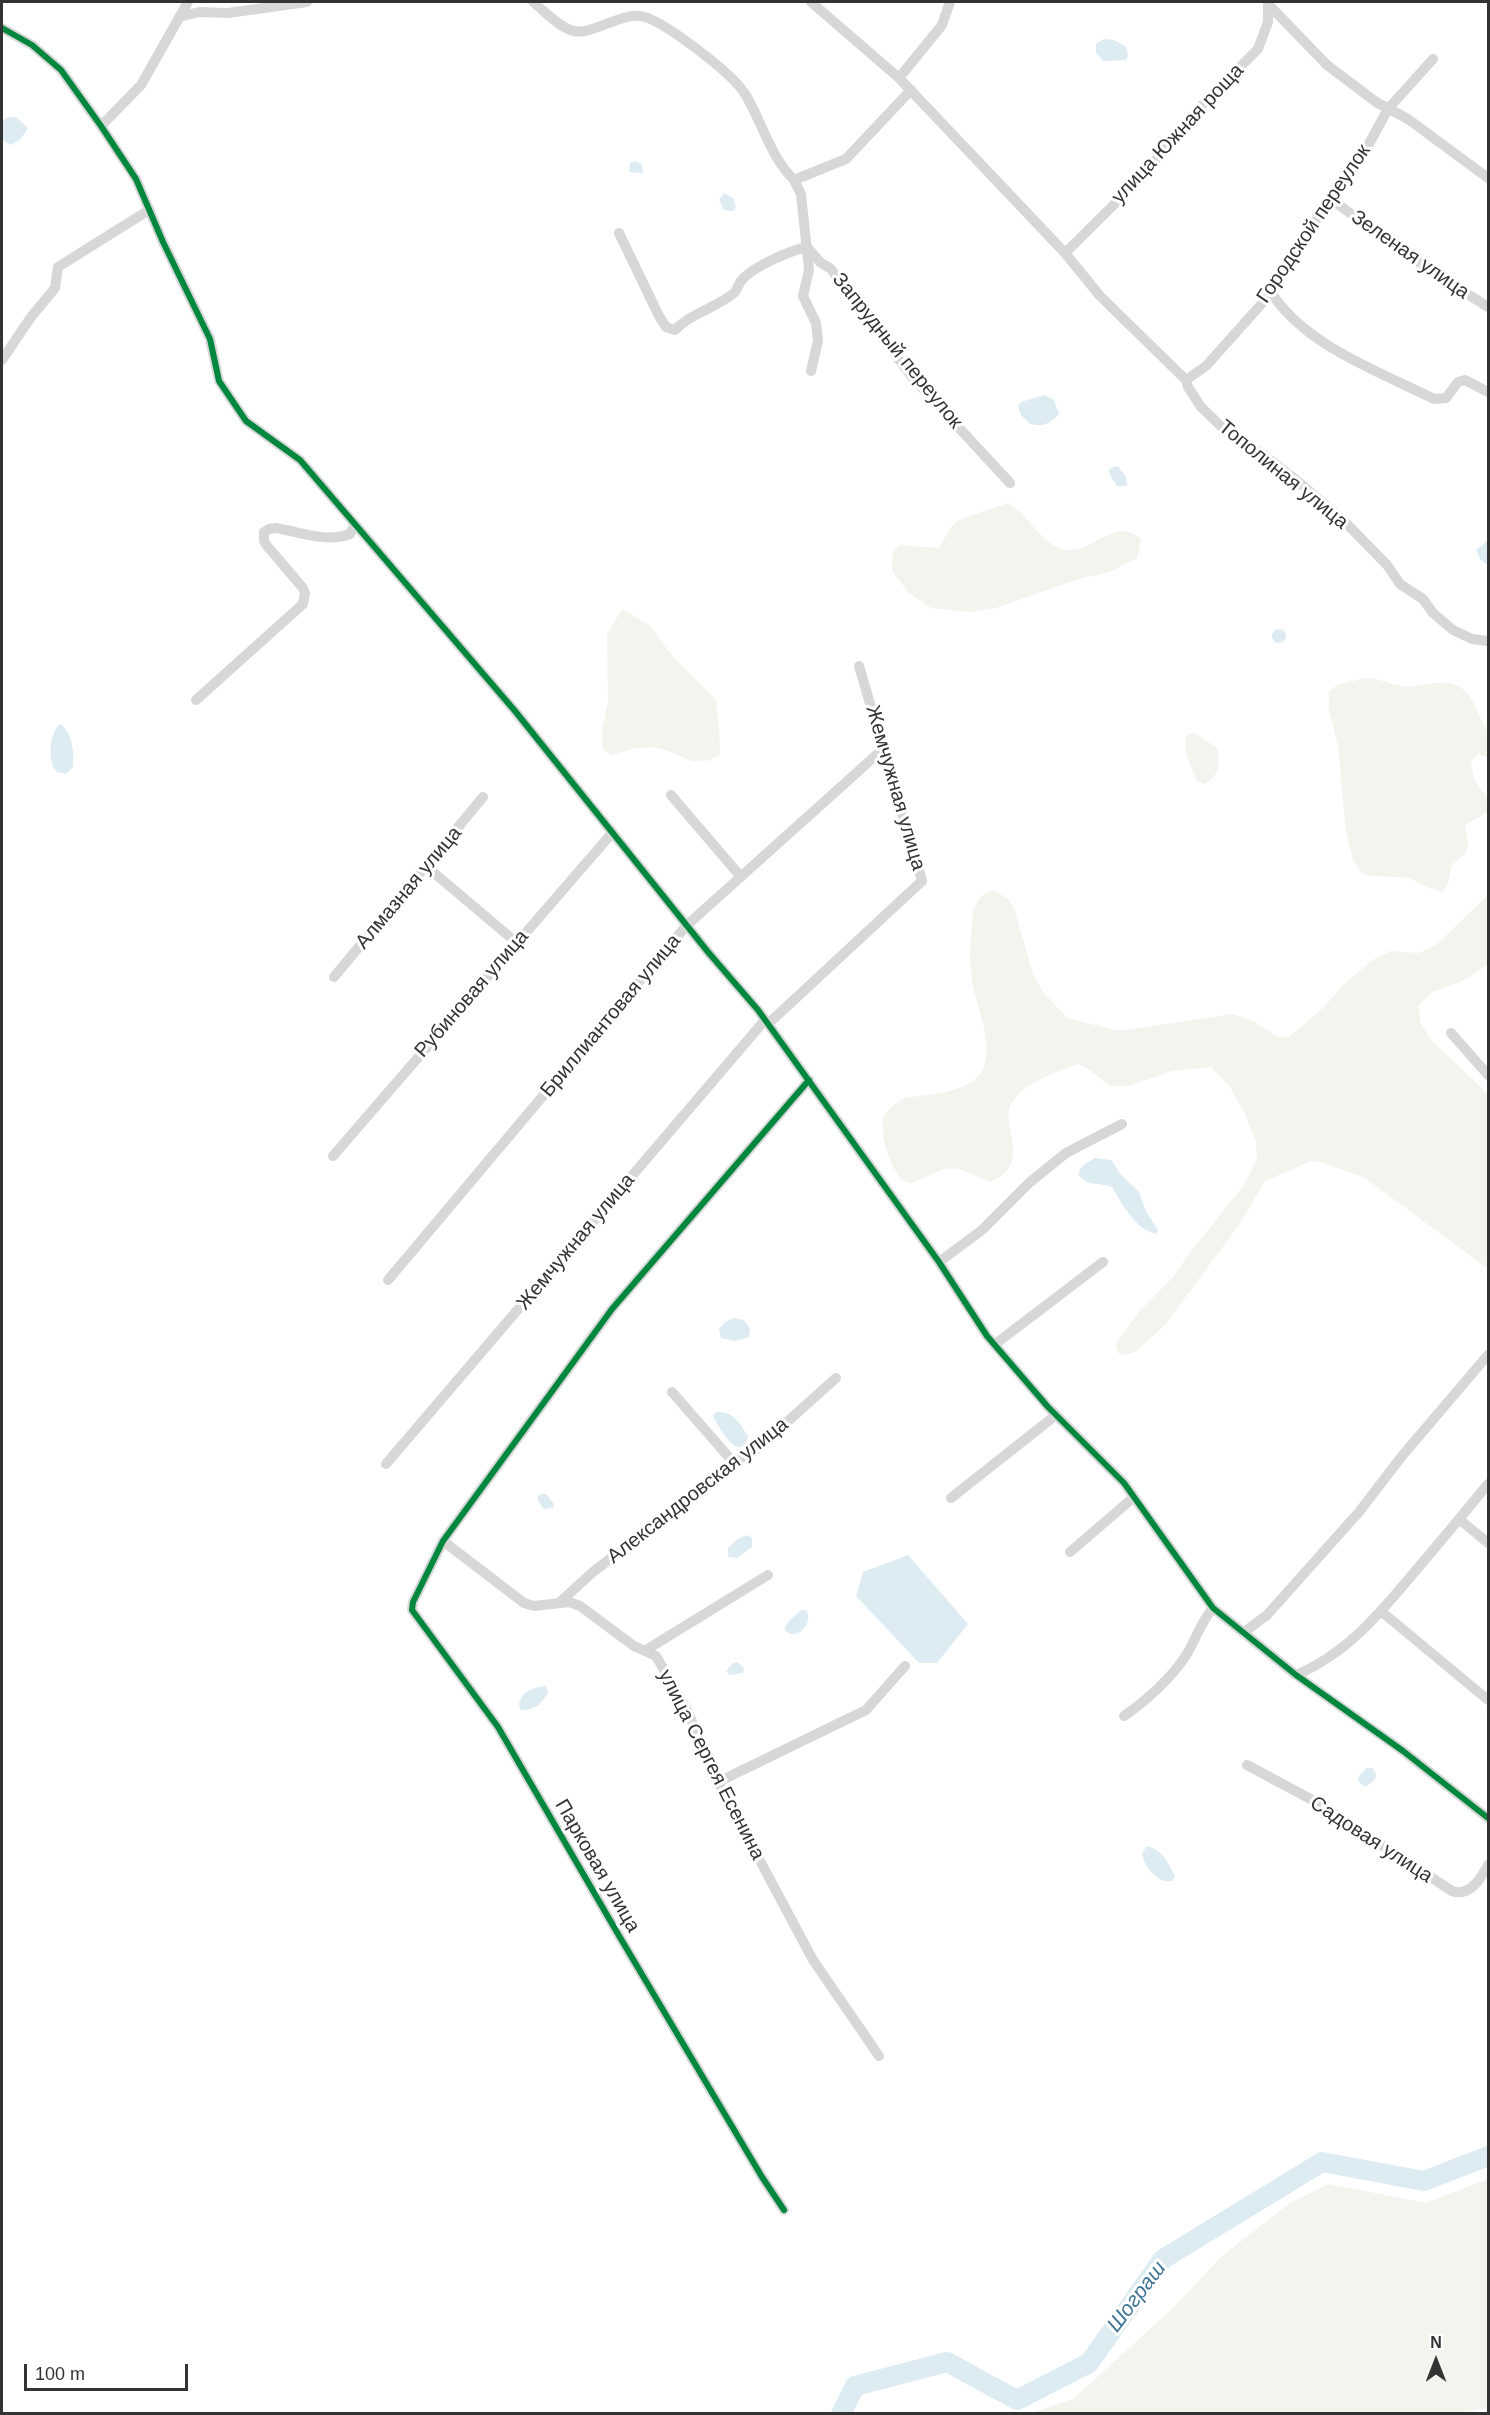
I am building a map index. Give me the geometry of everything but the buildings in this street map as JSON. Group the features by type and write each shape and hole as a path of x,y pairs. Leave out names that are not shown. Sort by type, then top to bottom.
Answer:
{"street":[{"path":"101,126 141,85 188,2"},
{"path":"179,16 200,12 228,13 307,2"},
{"path":"533,2 567,28 576,32 630,17 646,17 668,30 737,82 780,165 794,180 801,194 809,270 803,296 816,323 818,341 811,371"},
{"name":"Тополиная улица","path":"811,2 899,78 1065,252 1100,296 1186,380 1201,407 1227,432 1295,479 1343,520 1387,565 1400,584 1423,599 1433,613 1453,630 1472,639 1488,641"},
{"path":"899,78 942,25 950,2"},
{"path":"1264,2 1327,65 1388,109 1408,119 1488,178"},
{"name":"улица Южная роща","path":"1065,252 1140,180 1200,107 1258,49 1268,22 1264,2"},
{"path":"2,28 32,45 61,70 136,179 210,339 219,381 246,421 300,460 515,711 767,1022 939,1262 994,1345 1056,1415 1124,1483 1213,1608 1296,1675 1403,1751 1488,1818"},
{"name":"Городской переулок","path":"1186,380 1206,366 1271,292 1301,240 1358,164 1388,109 1433,59"},
{"path":"794,180 846,159 910,90"},
{"name":"Зеленая улица","path":"1332,200 1428,269 1488,307"},
{"path":"2,360 31,317 55,288 58,267 149,210"},
{"path":"619,233 659,316 666,327 675,330 682,323 733,293 740,282 759,268 794,250 807,247"},
{"name":"Запрудный переулок","path":"807,247 820,262 831,269 912,377 1010,483"},
{"path":"1271,292 1281,308 1301,326 1339,352 1434,399 1446,398 1458,382 1465,380 1488,392"},
{"path":"196,700 303,604 305,599 303,588 267,546 264,541 264,532 276,528 320,535 329,539 350,534 355,524"},
{"name":"Жемчужная улица","path":"386,1464 767,1022 922,881 859,666"},
{"name":"Бриллиантовая улица","path":"388,1280 687,926 883,749"},
{"path":"671,795 741,877"},
{"name":"Алмазная улица","path":"334,977 483,797"},
{"name":"Рубиновая улица","path":"333,1156 612,833"},
{"path":"427,867 517,943"},
{"path":"1451,1033 1488,1075"},
{"name":"Парковая улица","path":"784,2210 623,1944 498,1727 412,1610 413,1602 444,1541 612,1309 808,1080"},
{"path":"939,1262 982,1230 1029,1183 1066,1153 1091,1138 1122,1124"},
{"path":"994,1345 1103,1262"},
{"path":"1244,1633 1267,1615 1359,1512 1402,1456 1488,1354"},
{"name":"Александровская улица","path":"559,1602 593,1572 734,1463 758,1448 836,1378"},
{"path":"672,1392 734,1463"},
{"path":"951,1498 1056,1415"},
{"path":"1296,1675 1326,1660 1382,1612 1488,1484"},
{"path":"1070,1552 1134,1497"},
{"path":"1459,1519 1488,1543"},
{"name":"улица Сергея Есенина","path":"444,1541 524,1603 534,1606 569,1602 580,1606 634,1646 656,1656 687,1710 718,1782 813,1960 879,2056"},
{"path":"646,1650 768,1575"},
{"path":"1124,1716 1140,1705 1184,1658 1199,1626 1213,1608"},
{"path":"1382,1612 1488,1700"},
{"path":"718,1782 866,1710 904,1666"},
{"name":"Садовая улица","path":"1246,1765 1316,1802 1452,1892 1458,1893 1472,1888 1488,1865"}],"shaded area":[{"path":"1104,39 1114,40 1126,47 1128,56 1126,60 1103,61 1096,53 1096,44"},
{"path":"16,117 28,128 20,140 11,145 2,140 2,122 6,118"},
{"path":"635,161 642,164 643,173 629,172 630,163"},
{"path":"724,193 733,198 736,207 733,211 724,210 719,200"},
{"path":"1044,395 1054,400 1059,414 1046,424 1030,424 1021,415 1018,406 1021,402"},
{"path":"1118,466 1126,477 1127,486 1117,486 1110,475 1109,470"},
{"path":"1008,503 1048,541 1062,549 1083,548 1121,531 1131,533 1141,539 1137,558 1112,571 1076,580 996,608 969,612 931,608 909,593 892,571 893,551 900,545 939,548 950,529 958,521"},
{"path":"1488,540 1487,565 1480,559 1476,550"},
{"path":"622,609 649,625 673,657 716,700 720,737 719,756 709,760 694,761 651,747 611,755 603,749 602,730 608,703 607,634"},
{"path":"1276,629 1282,629 1286,636 1282,643 1276,643 1272,639 1272,633"},
{"path":"1365,678 1402,686 1451,683 1458,686 1469,696 1488,731 1488,757 1478,754 1471,761 1474,780 1488,798 1488,812 1465,825 1468,843 1466,853 1452,865 1448,884 1443,892 1426,887 1410,878 1364,875 1353,860 1346,832 1338,746 1329,710 1329,692 1337,685"},
{"path":"60,724 68,733 73,750 73,767 66,774 57,772 51,755 53,734"},
{"path":"1193,732 1217,748 1218,769 1214,777 1205,784 1197,781 1186,755 1185,737"},
{"path":"994,890 1009,900 1014,908 1033,975 1044,993 1067,1018 1115,1030 1126,1030 1233,1014 1253,1021 1278,1037 1289,1037 1325,1006 1343,985 1373,960 1390,951 1419,953 1436,945 1488,895 1488,964 1467,979 1432,992 1418,1006 1421,1024 1432,1041 1488,1094 1488,1269 1365,1178 1321,1162 1311,1161 1265,1181 1239,1225 1164,1326 1135,1352 1126,1355 1118,1353 1116,1344 1138,1313 1173,1277 1244,1185 1257,1160 1256,1141 1245,1114 1230,1087 1211,1067 1173,1071 1128,1086 1110,1086 1087,1068 1078,1064 1032,1084 1024,1089 1011,1104 1008,1113 1013,1155 1011,1165 1003,1174 990,1182 966,1171 951,1168 912,1183 903,1180 894,1168 884,1141 885,1114 905,1098 955,1090 964,1086 979,1075 984,1065 986,1042 972,981 970,947 973,914 979,899"},
{"path":"1095,1158 1111,1160 1122,1176 1139,1192 1146,1211 1158,1230 1156,1234 1135,1221 1112,1187 1089,1183 1081,1178 1078,1174 1082,1166"},
{"path":"734,1318 744,1320 750,1328 749,1337 735,1341 721,1338 719,1329 725,1322"},
{"path":"716,1412 727,1413 738,1422 748,1436 744,1444 740,1447 729,1441 713,1416"},
{"path":"546,1494 554,1504 553,1508 544,1509 538,1501 538,1496"},
{"path":"747,1535 752,1538 752,1547 737,1558 728,1557 728,1548"},
{"path":"908,1555 968,1624 937,1663 919,1663 856,1596 863,1572"},
{"path":"801,1610 806,1610 808,1615 806,1626 798,1633 788,1633 784,1629"},
{"path":"737,1662 744,1668 743,1673 729,1675 726,1671"},
{"path":"546,1686 548,1692 541,1703 534,1708 521,1710 520,1701 525,1694 532,1689"},
{"path":"1367,1768 1375,1771 1376,1777 1365,1787 1358,1781 1359,1776"},
{"path":"1147,1846 1153,1848 1164,1858 1175,1876 1172,1881 1161,1880 1148,1868 1142,1853"},
{"path":"1488,2179 1488,2408 1449,2414 1030,2413 1073,2399 1174,2307 1222,2256 1290,2203 1329,2184 1426,2203"}],"waterway":[{"name":"Шограш","path":"841,2414 855,2386 947,2362 1017,2400 1089,2363 1163,2259 1322,2162 1424,2181 1488,2156"}],"cycle path":[{"path":"2,28 32,45 61,70 136,179 163,242 210,339 219,381 246,421 300,460 515,711 708,952 758,1010 939,1262 987,1336 1048,1407 1124,1483 1213,1608 1296,1675 1403,1751 1488,1818"},
{"path":"784,2210 762,2177 618,1934 498,1727 412,1610 413,1602 443,1541 612,1309 809,1080"}]}
